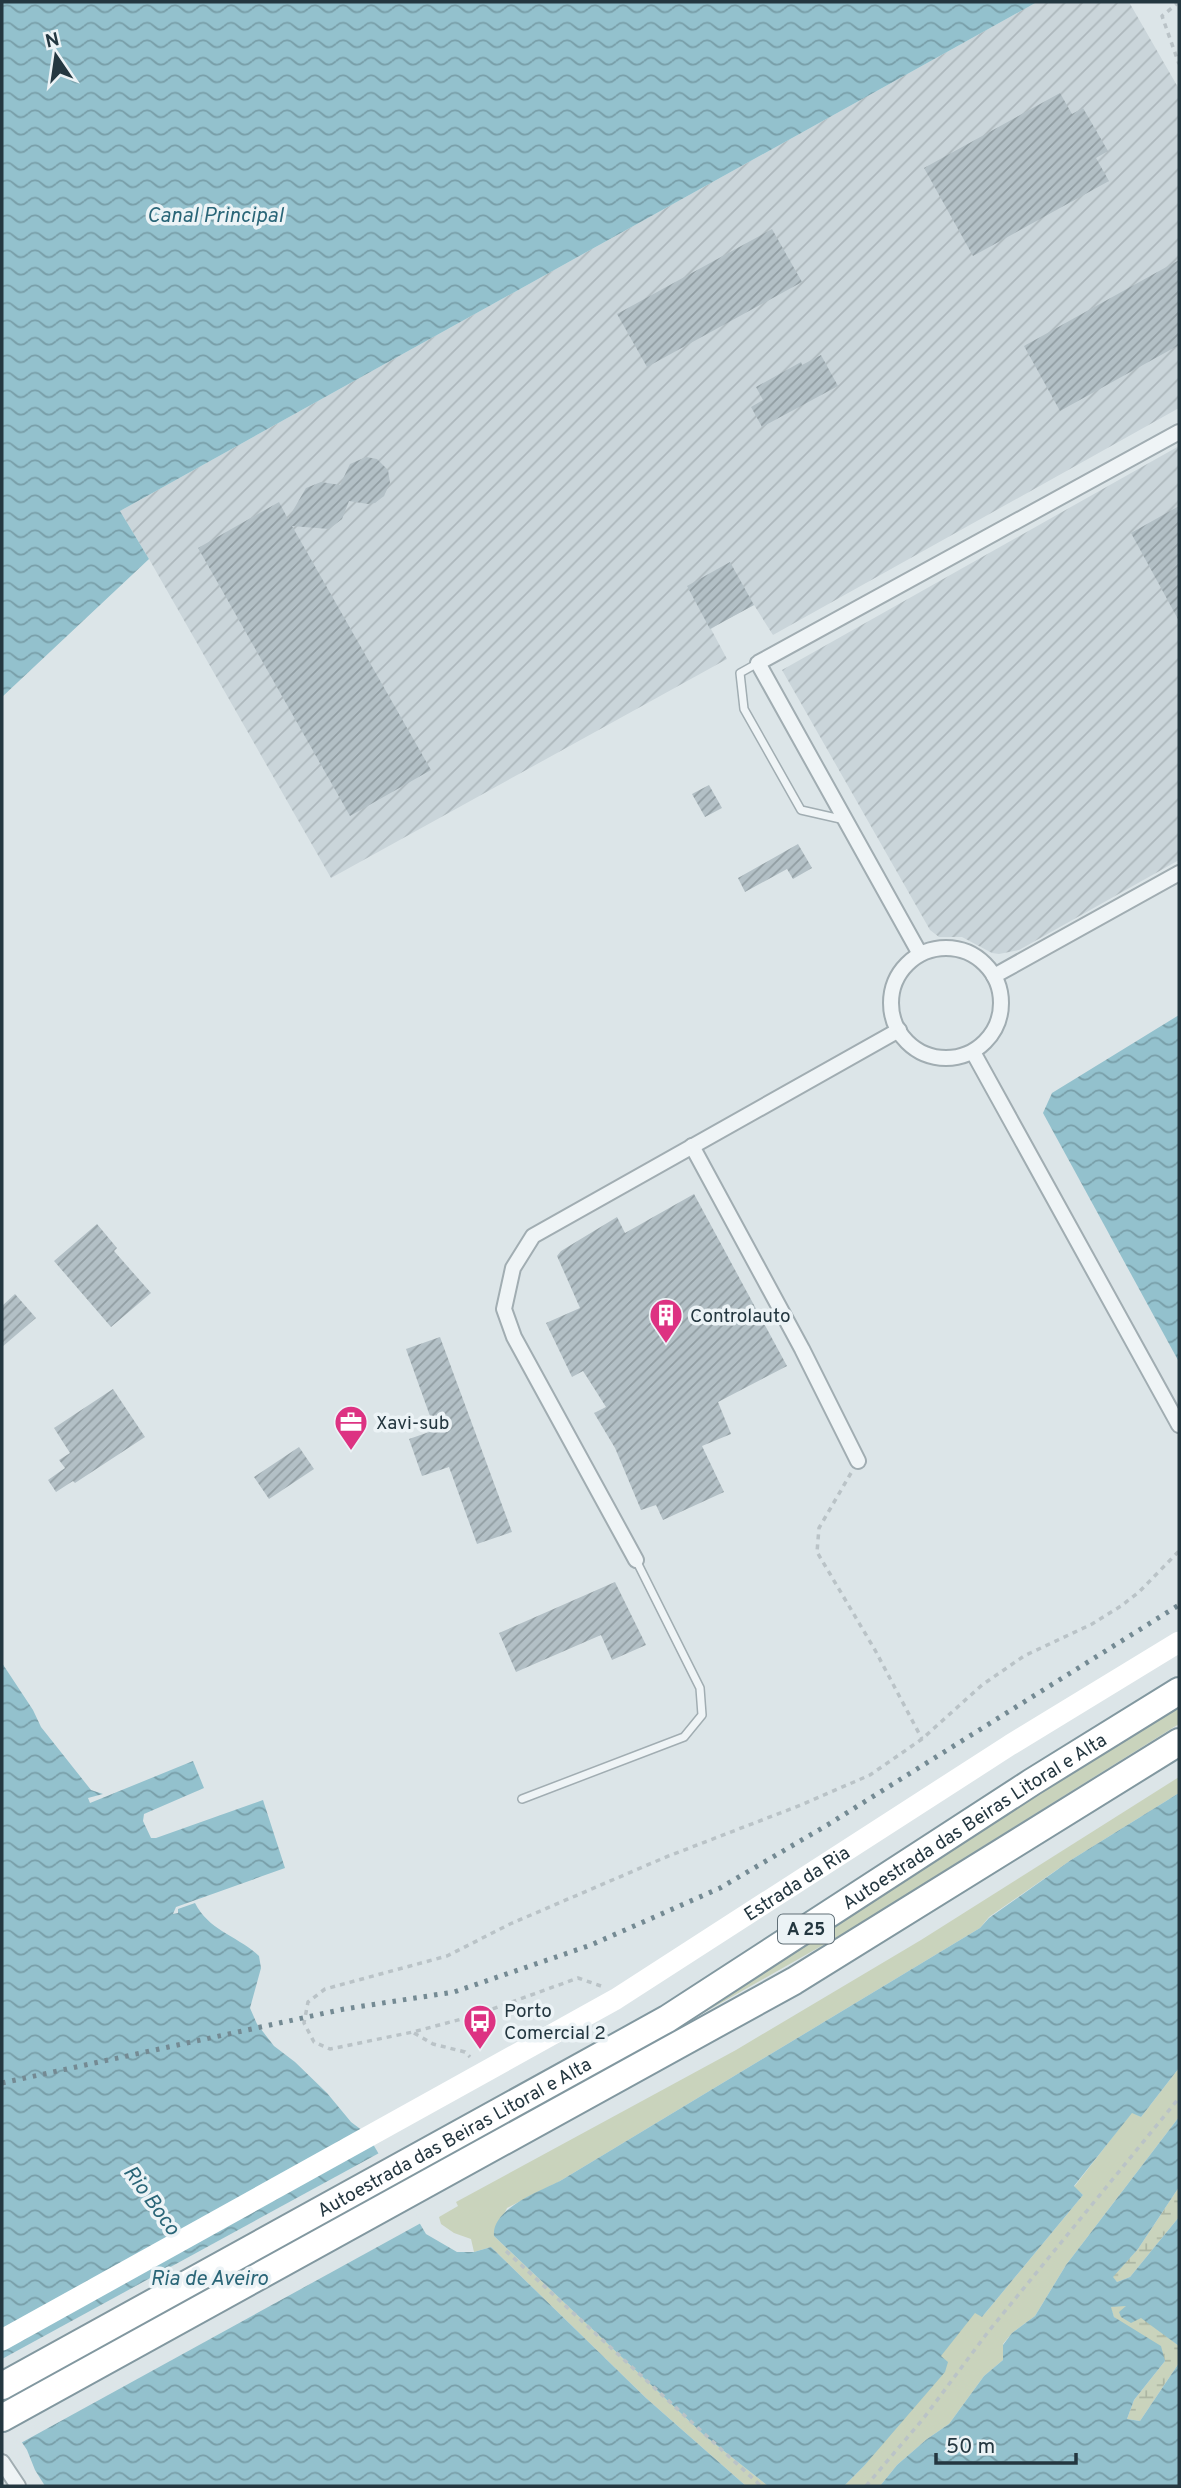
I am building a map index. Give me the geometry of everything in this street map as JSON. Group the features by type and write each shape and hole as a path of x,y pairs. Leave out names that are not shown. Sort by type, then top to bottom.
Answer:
{"highway":[{"name":"Autoestrada das Beiras Litoral e Alta","path":"2,2386 667,2019 1032,1782 1179,1691"},
{"name":"Autoestrada das Beiras Litoral e Alta","path":"2,2418 794,1981 1179,1742"}],"street":[{"path":"920,954 758,663 1179,432"},
{"path":"994,976 1179,873"},
{"path":"944,947 968,952 988,966 994,976 1000,988 1001,1012 992,1035 973,1052 949,1058 925,1054 904,1040 893,1018 891,993 901,971 920,954 944,947"},
{"path":"636,1560 514,1337 505,1309 513,1268 533,1236 899,1030"},
{"path":"973,1052 1179,1425"},
{"path":"692,1146 802,1349 858,1461"},
{"name":"Estrada da Ria","path":"2,2340 616,1999 1010,1745 1179,1642"},
{"path":"2,2462 18,2486"}],"lane":[{"path":"758,663 740,673 744,709 801,810 846,820"},
{"path":"522,1800 684,1737 702,1715 700,1688 636,1560"}],"path":[{"path":"1179,2 1162,16 1179,64"},
{"path":"858,1461 819,1528 817,1552 875,1650 922,1739"},
{"path":"616,1999 597,1983 578,1978 473,2016 330,2049 314,2042 304,2022 308,2002 325,1989 447,1956 510,1924 642,1867 870,1775 922,1739 982,1685 1024,1656 1092,1624 1121,1606 1139,1592 1179,1551"},
{"path":"413,2032 433,2044 465,2052 483,2072"},
{"path":"866,2486 923,2420 988,2332 1179,2098"},
{"path":"506,2251 761,2486"}],"shaded area":[{"path":"1037,2 1129,2 1179,89 1179,408 773,635 754,605 722,622 711,629 727,659 331,878 120,511"},
{"path":"1179,446 1179,860 1019,950 992,953 962,937 939,937 930,930 782,670"}],"green space":[{"path":"1173,1707 1179,1707 1179,1724 846,1932 534,2109 633,2051"},
{"path":"1179,1777 1179,1793 1071,1860 989,1917 980,1928 560,2181 507,2208 494,2236 705,2436 768,2486 746,2486 646,2398 491,2247 474,2252 471,2239 454,2233 441,2224 439,2217 458,2206 456,2202 736,2050 921,1940"},
{"path":"1179,2068 1179,2117 1066,2265 1035,2316 1012,2333 1003,2344 1003,2360 984,2376 949,2424 897,2465 880,2486 844,2486 864,2466 940,2356 975,2312 982,2317 1083,2195 1074,2187 1132,2112 1141,2117"},
{"path":"1179,2187 1179,2217 1130,2277 1117,2282 1112,2277 1138,2249"},
{"path":"1110,2306 1128,2306 1179,2346 1179,2363 1140,2421 1127,2419 1134,2400 1165,2361 1114,2317"}],"water":[{"name":"Canal Principal","path":"2,2 1037,2 120,511 149,559 2,697"},
{"path":"1179,1015 1179,1362 1043,1113 1052,1093"},
{"name":"Ria de Aveiro","path":"2,1663 41,1727 91,1790 103,1794 88,1798 90,1803 193,1761 204,1788 144,1814 143,1821 151,1838 263,1800 285,1868 176,1907 173,1914 178,1913 178,1909 195,1903 216,1927 259,1956 261,1968 250,2008 257,2024 274,2046 295,2062 327,2093 351,2122 367,2134 426,2234 457,2252 474,2252 491,2247 646,2398 746,2486 45,2486 27,2450 2,2412"},
{"path":"1179,1793 1179,2068 1141,2117 1132,2113 1074,2186 1083,2195 982,2317 975,2313 941,2356 948,2362 945,2372 844,2486 768,2486 705,2436 494,2236 500,2217 518,2202 560,2181 980,1928 989,1918 1071,1860"},
{"path":"1179,2117 1179,2187 1138,2249 1113,2277 1117,2282 1130,2277 1179,2217 1179,2346 1141,2318 1131,2323 1121,2317 1119,2312 1126,2306 1111,2307 1114,2317 1161,2346 1165,2361 1134,2400 1127,2419 1140,2421 1179,2363 1179,2486 880,2486 897,2465 949,2424 984,2376 1003,2360 1003,2345 1012,2333 1035,2316 1066,2265"}],"pier":[{"path":"381,2152 421,2223 19,2444 2,2418 2,2359"}],"building":[{"path":"1060,93 1072,114 1083,108 1108,151 1096,158 1109,181 973,256 924,168"},
{"path":"772,229 802,282 647,367 617,314"},
{"path":"1179,260 1179,345 1060,411 1024,346"},
{"path":"821,355 838,386 762,427 751,407 763,400 756,387 801,362 802,365"},
{"path":"366,457 377,459 388,470 390,483 384,496 375,503 368,504 349,501 342,519 329,529 292,526 431,770 350,816 198,548 279,502 288,519 306,488 321,482 340,485 350,464"},
{"path":"1179,506 1179,621 1131,533"},
{"path":"730,562 754,605 710,629 687,586"},
{"path":"709,785 722,808 705,817 692,794"},
{"path":"798,844 812,868 793,879 787,869 745,892 738,878"},
{"name":"Controlauto","path":"694,1194 787,1366 718,1402 731,1434 702,1446 724,1492 663,1520 656,1505 641,1510 615,1448 594,1413 606,1407 583,1371 572,1377 546,1323 580,1308 557,1256 561,1251 617,1217 625,1233"},
{"path":"97,1224 117,1248 114,1251 151,1293 111,1327 54,1261"},
{"path":"15,1294 36,1318 2,1347 2,1306"},
{"path":"440,1337 512,1532 477,1544 449,1467 422,1476 409,1439 435,1430 406,1349"},
{"path":"113,1389 145,1437 75,1483 73,1481 56,1492 48,1480 65,1468 59,1460 70,1453 54,1428"},
{"path":"299,1447 314,1469 269,1499 254,1477"},
{"path":"615,1582 646,1645 612,1660 601,1635 516,1672 499,1633"}],"railway":[{"path":"2,2083 344,2009 454,1992 591,1945 720,1888 829,1824 1179,1605"}],"place":[{"name":"Controlauto","path":"666,1345"},
{"name":"Xavi-sub","path":"351,1452"},
{"name":"Porto Comercial 2","path":"480,2051"}],"water label":[{"name":"Rio Boco","path":"152,2200"}]}
